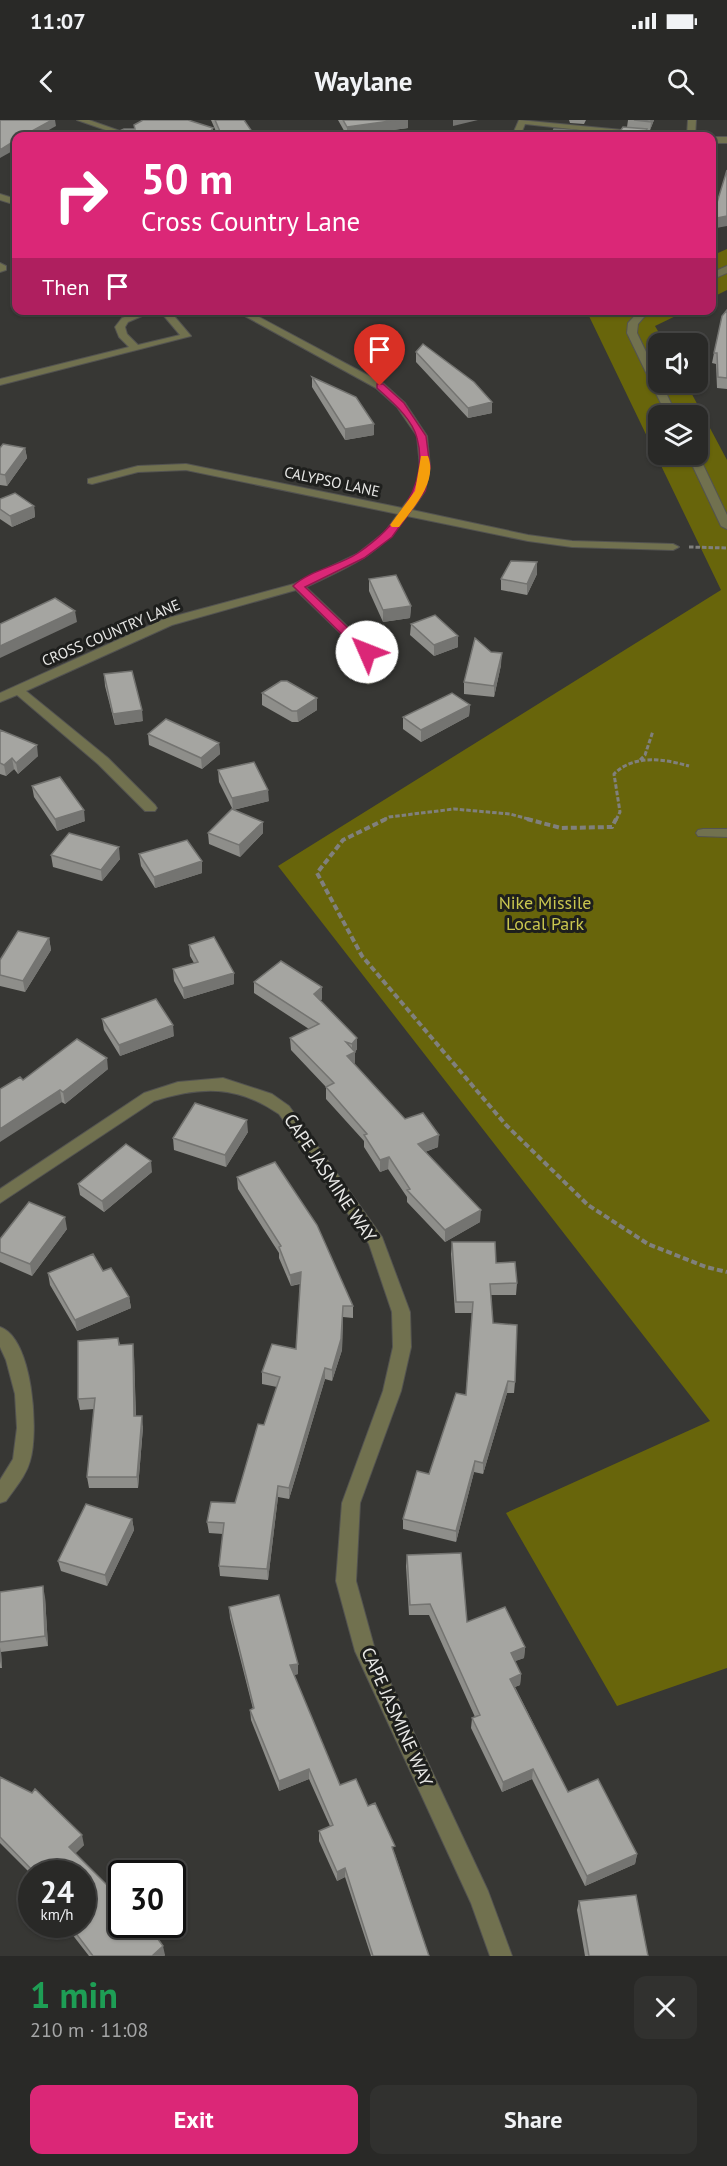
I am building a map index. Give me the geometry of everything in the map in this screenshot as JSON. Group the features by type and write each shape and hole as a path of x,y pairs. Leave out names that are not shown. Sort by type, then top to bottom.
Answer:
{"street":[{"path":"81,120 118,132"},
{"path":"523,121 618,132"},
{"path":"136,348 122,335 120,327 124,320 138,315"},
{"path":"0,382 186,336 167,315"},
{"name":"CROSS COUNTRY LANE","path":"0,698 168,622 298,586 361,556 389,534 420,491 425,467 422,436 401,405 380,386 247,315"},
{"path":"641,315 633,323 632,333 667,405"},
{"path":"697,465 727,526"},
{"name":"CALYPSO LANE","path":"92,481 149,466 186,467 488,531 572,544 673,547"},
{"path":"298,586 367,652 368,680"},
{"path":"18,690 103,761 150,808"},
{"path":"703,833 727,833"},
{"name":"CAPE JASMINE WAY","path":"0,1197 149,1098 178,1088 223,1084 267,1098 284,1110 376,1242 401,1312 402,1347 392,1391 351,1503 346,1581 365,1651 480,1899 501,1956"},
{"path":"0,1334 17,1361 26,1411 22,1461 0,1495"}],"path":[{"path":"673,547 727,548"},
{"path":"640,761 645,755 653,732"},
{"path":"689,766 675,761 640,761 621,765 614,774 620,812 612,827 561,828 510,814 454,808 389,817 343,840 317,873 362,956 506,1125 588,1205 648,1244 706,1267 727,1272"}],"green space":[{"path":"727,249 727,290 716,296 716,254"},
{"name":"Nike Missile Local Park","path":"588,315 678,315 655,326 659,333 648,333 648,393 691,393 698,405 648,405 648,439"},
{"name":"Nike Missile Local Park","path":"708,424 727,460 727,1668 617,1706 506,1513 710,1421 278,866 721,590 661,465 708,465"}],"building":[{"path":"0,120 52,120 30,132 12,132 12,142 0,150"},
{"path":"143,120 188,120 213,128 210,132 117,132 124,129 135,129 134,125"},
{"path":"215,120 244,120 252,132 220,132"},
{"path":"343,120 397,120 347,127"},
{"path":"623,127 647,129 646,132 620,132"},
{"path":"554,129 579,131 579,132 553,132"},
{"path":"727,170 727,216 716,218 716,206"},
{"path":"727,310 727,378 718,377 717,353 714,353 722,316"},
{"path":"423,344 474,382 492,402 468,408 416,352"},
{"path":"312,377 356,397 374,424 345,429"},
{"path":"3,444 25,448 5,475 0,474 0,448"},
{"path":"15,493 34,506 10,516 0,509 0,499"},
{"path":"511,561 537,562 527,584 501,579"},
{"path":"396,575 411,606 383,610 369,579"},
{"path":"55,598 75,611 0,646 0,624"},
{"path":"435,615 458,636 434,645 411,624"},
{"path":"475,638 491,652 502,653 494,686 464,682"},
{"path":"132,671 142,710 113,714 104,674"},
{"path":"281,681 287,681 317,698 297,711 292,711 262,693"},
{"path":"452,693 470,705 421,730 403,717"},
{"path":"166,719 219,743 201,758 148,734"},
{"path":"0,730 37,745 16,763 12,758 4,765 0,763"},
{"path":"254,762 268,790 232,798 218,770"},
{"path":"60,777 84,810 55,819 32,786"},
{"path":"232,809 263,822 239,845 208,833"},
{"path":"69,833 119,847 101,870 51,855"},
{"path":"187,840 202,861 154,877 139,854"},
{"path":"18,931 49,938 23,981 0,975 0,960"},
{"path":"214,937 234,973 183,988 173,969 198,962 189,945"},
{"path":"281,961 322,987 314,994 357,1038 352,1044 346,1042 355,1052 347,1056 405,1119 423,1113 439,1135 418,1144 481,1210 445,1230 407,1190 410,1189 389,1157 380,1160 364,1135 367,1134 326,1087 334,1083 290,1038 319,1024 254,982"},
{"path":"156,999 173,1025 119,1045 102,1019"},
{"path":"77,1039 107,1058 63,1092 60,1090 0,1129 0,1089 20,1077 23,1080"},
{"path":"195,1103 247,1120 225,1155 173,1138"},
{"path":"126,1144 151,1161 102,1201 78,1184"},
{"path":"275,1162 317,1225 353,1306 343,1306 341,1339 332,1370 325,1368 289,1488 278,1486 267,1569 219,1566 224,1523 207,1522 211,1502 235,1503 258,1424 264,1425 280,1377 262,1372 272,1344 296,1349 301,1272 290,1275 279,1247 281,1246 237,1177"},
{"path":"29,1202 65,1217 30,1264 0,1252 0,1239"},
{"path":"452,1242 495,1242 496,1263 515,1262 517,1283 490,1284 493,1323 517,1325 515,1382 508,1381 483,1463 475,1461 456,1531 403,1519 417,1471 429,1474 456,1393 466,1395 473,1302 456,1302"},
{"path":"93,1254 103,1271 111,1268 129,1297 75,1320 48,1273"},
{"path":"118,1338 119,1345 133,1344 134,1416 142,1416 137,1477 87,1477 95,1398 78,1399 78,1341"},
{"path":"86,1504 132,1519 105,1575 58,1561"},
{"path":"461,1553 467,1622 505,1607 525,1647 511,1653 521,1674 510,1679 568,1792 598,1779 637,1854 587,1876 533,1769 503,1782 472,1718 480,1715 430,1604 410,1605 407,1555"},
{"path":"43,1586 45,1636 0,1642 0,1592"},
{"path":"279,1595 298,1664 290,1665 340,1785 356,1779 368,1806 375,1803 395,1846 392,1847 429,1956 373,1956 345,1868 337,1872 319,1831 333,1825 309,1769 279,1781 250,1710 254,1708 229,1607"},
{"path":"0,1777 32,1793 35,1789 82,1835 69,1847 82,1860 22,1860 0,1837"},
{"path":"96,1874 108,1886 108,1938 157,1938 163,1946 152,1956 93,1956 80,1938 96,1938"},
{"path":"636,1895 648,1956 589,1956 579,1901"}],"slow traffic":[{"path":"395,525 420,491 425,467 424,458"}],"route":[{"path":"367,652 298,586 361,556 389,534 420,491 425,467 422,436 401,405 380,386"}]}
